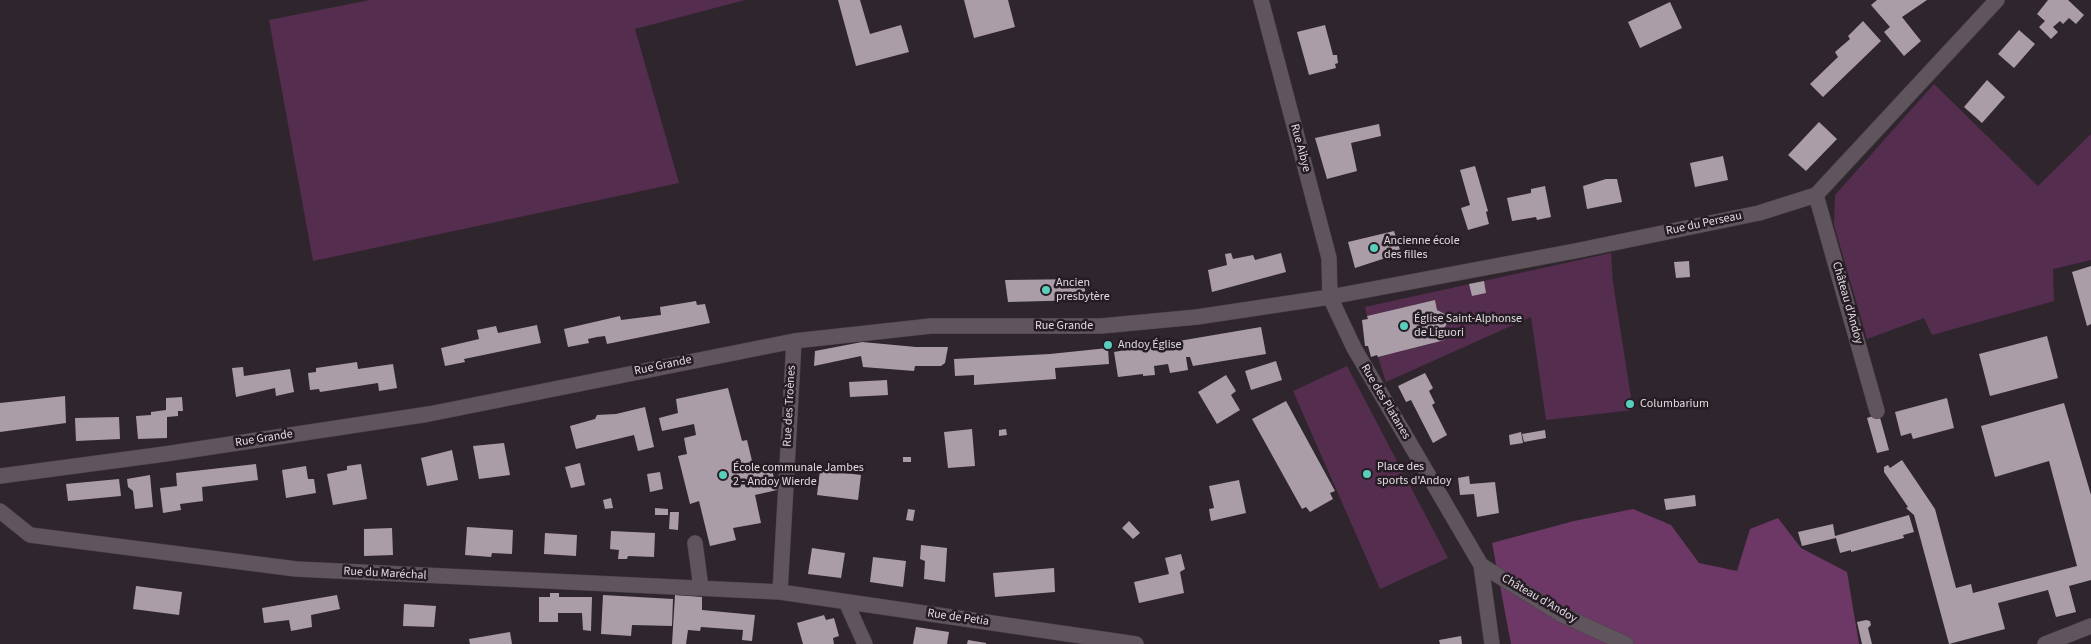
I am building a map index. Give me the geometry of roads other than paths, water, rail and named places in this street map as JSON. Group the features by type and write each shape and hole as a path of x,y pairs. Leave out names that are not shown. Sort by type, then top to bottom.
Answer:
{"street":[{"name":"Rue Aibye","path":"1261,0 1329,258 1330,297"},
{"path":"1816,195 1997,0"},
{"name":"Rue du Perseau","path":"1330,297 1575,251 1750,215 1816,195"},
{"name":"Château d'Andoy","path":"1816,195 1877,411"},
{"name":"Rue Grande","path":"0,476 164,454 429,414 794,341 931,326 1101,326 1197,317 1330,297"},
{"name":"Rue des Platanes","path":"1330,297 1354,348 1481,565 1492,644"},
{"name":"Rue des Troènes","path":"780,592 794,341"},
{"name":"Rue du Maréchal","path":"0,511 30,535 296,569 780,592"},
{"path":"695,543 701,588"},
{"name":"Château d'Andoy","path":"1481,565 1560,614 1626,644"},
{"name":"Rue de Petia","path":"780,592 1136,644"},
{"path":"846,602 865,644"},
{"path":"2045,644 2091,626"}],"place":[{"name":"Ancienne école des filles","path":"1374,248"},
{"name":"Ancien presbytère","path":"1046,290"},
{"name":"Église Saint-Alphonse de Liguori","path":"1404,326"},
{"name":"Andoy Église","path":"1108,345"},
{"name":"Columbarium","path":"1630,404"},
{"name":"Place des sports d'Andoy","path":"1367,474"},
{"name":"École communale Jambes 2 - Andoy Wierde","path":"723,475"}]}
